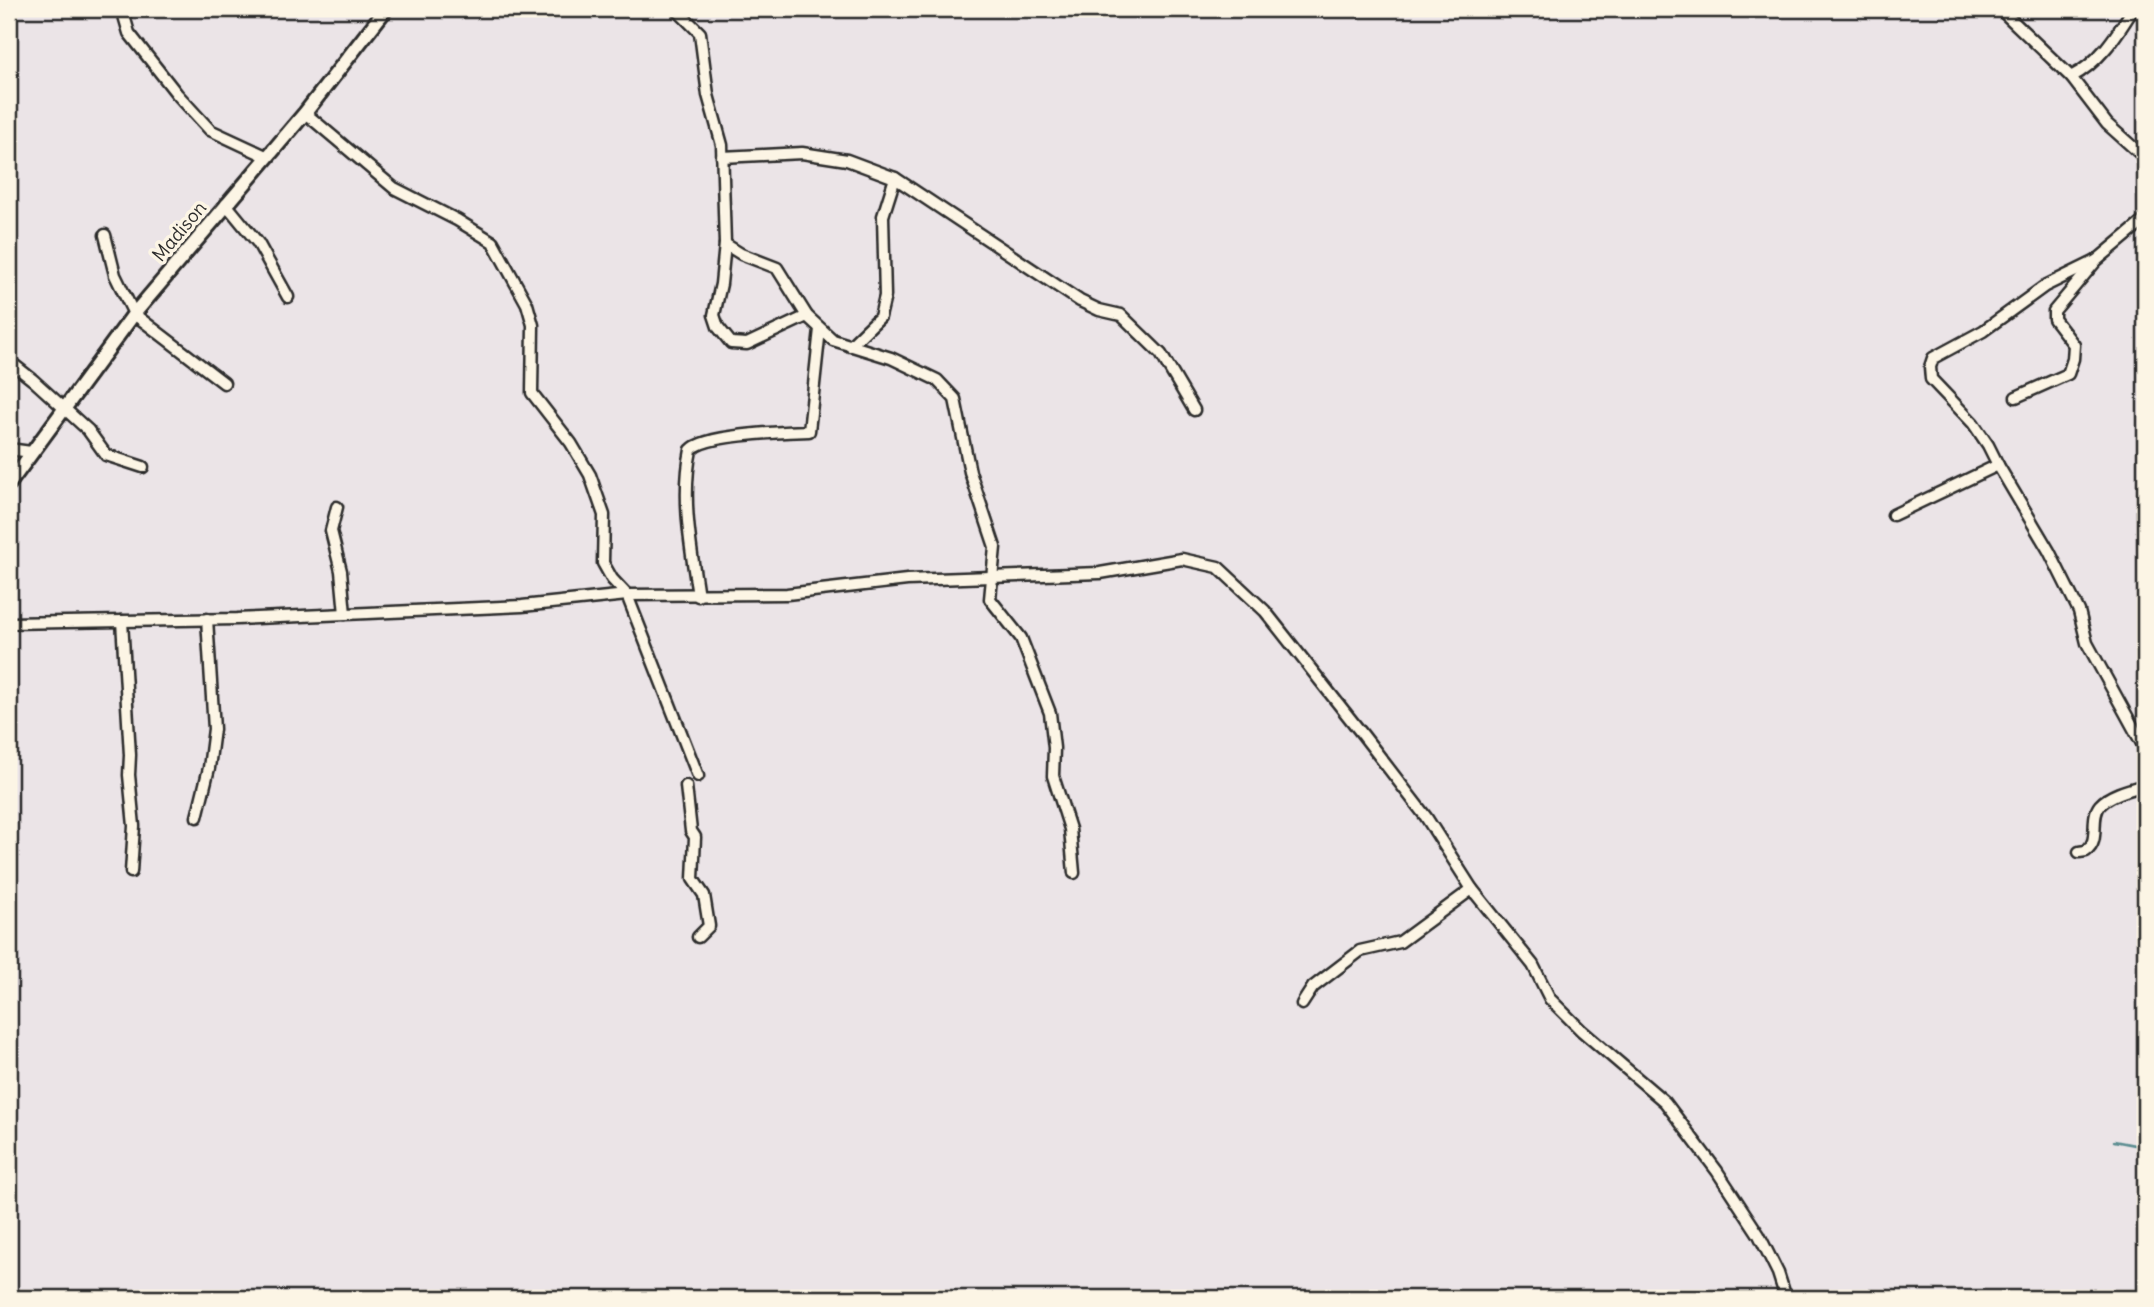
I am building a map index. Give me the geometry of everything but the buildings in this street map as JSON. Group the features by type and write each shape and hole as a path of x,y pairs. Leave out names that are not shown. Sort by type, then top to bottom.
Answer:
{"street":[{"path":"121,9 129,33 177,94 210,130 268,157"},
{"name":"Madison","path":"9,484 134,314 305,113 386,9"},
{"path":"676,9 700,33 708,95 722,145 725,244 721,284 714,315 718,327 731,343 747,344 807,316"},
{"path":"2000,9 2071,77 2107,124 2145,158"},
{"path":"2071,77 2111,45 2133,9"},
{"path":"305,113 394,188 457,220 492,242 527,304 533,325 531,393 571,443 590,475 604,515 603,563 612,579 627,596 698,776"},
{"path":"722,157 802,153 847,160 895,178 1080,301 1099,310 1121,314 1161,354 1194,410"},
{"path":"850,346 880,317 886,296 883,216 895,178"},
{"path":"226,204 258,243 288,298"},
{"path":"2016,397 2068,374 2074,345 2054,319 2054,311 2096,261 2145,220"},
{"path":"105,235 115,275 134,314 224,383"},
{"path":"725,244 741,254 777,268 807,316 833,340 891,358 937,380 956,399 970,472 995,547 990,599 1021,638 1049,713 1054,748 1053,776 1070,829 1074,873"},
{"path":"2096,261 2045,286 1983,331 1933,358 1930,367 1931,379 1973,423 1989,445 2049,551 2079,611 2087,643 2145,749"},
{"path":"698,596 687,526 691,450 701,443 731,438 809,431 821,329"},
{"path":"9,361 88,430 106,455 143,467"},
{"path":"9,449 31,452"},
{"path":"1893,515 1998,465"},
{"path":"337,508 331,531 341,571 345,614"},
{"path":"9,623 345,614 522,606 627,596 787,594 907,580 1100,573 1182,559 1218,567 1265,611 1426,817 1472,889 1533,965 1550,999 1582,1031 1665,1102 1717,1171 1759,1235 1778,1273 1786,1298"},
{"path":"197,817 209,768 214,729 207,619"},
{"path":"122,621 134,826 131,872"},
{"path":"2079,852 2086,852 2092,845 2097,808 2113,796 2145,785"},
{"path":"686,786 691,831 695,837 693,879 704,895 704,906 709,916 709,926 698,937"},
{"path":"1302,1004 1314,987 1360,951 1400,942 1472,889"}],"waterway":[{"path":"2114,1141 2145,1147"}]}
